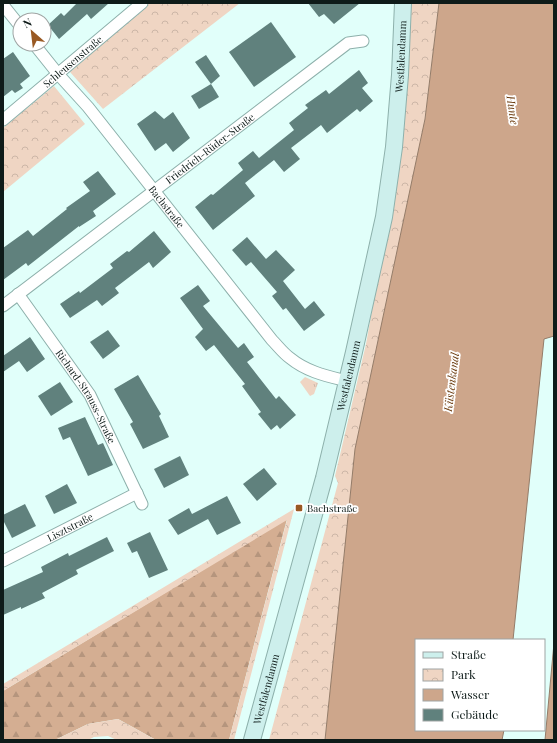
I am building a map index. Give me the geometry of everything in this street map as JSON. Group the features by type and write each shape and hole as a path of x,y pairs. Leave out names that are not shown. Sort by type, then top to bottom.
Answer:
{"street":[{"name":"Schleusenstraße","path":"3,120 142,3"},
{"name":"Westfalendamm","path":"252,740 308,538 348,381 384,217 394,147 400,75 403,3"},
{"path":"3,5 12,16"},
{"name":"Friedrich-Rüder-Straße","path":"3,306 348,43 363,40"},
{"name":"Bachstraße","path":"40,52 88,107 272,340 289,358 301,367 314,373 348,381"},
{"name":"Richard-Strauss-Straße","path":"18,294 90,395 142,504"},
{"name":"Lisztstraße","path":"3,561 136,493"}],"green space":[{"path":"149,3 240,3 103,109 70,72"},
{"path":"408,3 439,3 425,119 340,600 325,740 269,740 338,483 335,476 366,344 403,135"},
{"path":"54,86 85,124 3,192 3,128"},
{"path":"305,377 318,383 314,394 310,396 300,382"},
{"path":"294,509 234,740 229,740 287,520 3,691 3,684"},
{"path":"287,519 229,740 156,740 118,719 88,724 55,740 3,740 3,691"},
{"path":"118,719 156,740 117,740 108,736 94,737 88,740 55,740 88,724"}],"water":[{"path":"439,3 554,3 554,336 544,339 513,639 415,639 415,731 504,731 502,740 325,740 355,449 425,119"},
{"path":"554,643 554,740 545,740"}],"building":[{"path":"77,3 109,3 91,19 87,14 59,39 52,30 52,21 61,13 64,16"},
{"path":"308,3 360,3 334,24 324,14 319,17"},
{"path":"271,22 296,57 254,87 229,52"},
{"path":"13,52 30,76 20,84 23,88 15,93 12,90 3,97 3,59"},
{"path":"206,55 220,76 211,84 195,62"},
{"path":"359,70 368,83 362,88 373,101 360,112 357,109 327,133 321,125 291,148 300,159 284,172 274,160 245,183 255,196 213,230 195,207 211,194 213,195 243,170 238,163 253,151 259,158 294,130 289,123 308,108 305,105 326,90 329,94"},
{"path":"211,84 219,97 199,109 191,96"},
{"path":"155,111 164,119 173,112 190,138 173,152 166,143 155,151 137,124"},
{"path":"98,171 116,194 93,211 96,216 79,226 28,266 26,263 3,280 3,248 28,230 33,236 67,209 66,208 90,191 83,182"},
{"path":"154,231 171,252 153,268 149,262 115,288 119,293 102,306 97,300 70,318 60,304 79,291 80,293 113,268 110,264 127,251 129,252"},
{"path":"247,237 266,259 276,250 295,270 283,281 305,309 314,301 325,315 304,331 286,308 283,310 272,296 277,292 251,262 246,266 232,250"},
{"path":"198,285 210,301 203,306 238,348 244,343 254,357 247,362 276,399 279,396 296,415 280,429 277,425 271,430 258,414 261,412 242,386 245,384 214,345 206,351 195,337 203,329 180,298"},
{"path":"108,330 120,346 103,359 90,342"},
{"path":"30,337 45,359 27,372 19,361 3,372 3,356"},
{"path":"138,375 161,414 159,416 169,437 143,449 130,424 133,422 114,389"},
{"path":"60,382 73,402 51,416 38,396"},
{"path":"85,417 98,445 103,443 113,465 88,476 70,437 63,440 58,428"},
{"path":"180,456 189,475 164,488 154,469"},
{"path":"264,468 277,484 257,501 243,484"},
{"path":"67,484 77,503 54,514 45,496"},
{"path":"227,496 241,523 217,535 208,519 178,535 168,520 189,508 192,514"},
{"path":"25,504 36,526 12,538 3,520 3,515"},
{"path":"150,532 168,570 149,578 137,551 132,553 127,543"},
{"path":"107,537 114,551 76,570 78,574 42,593 45,598 3,615 3,590 43,572 41,567 68,553 69,556"}],"place":[{"name":"Bachstraße","path":"299,508"}],"water label":[{"name":"Hunte","path":"513,110"},
{"name":"Küstenkanal","path":"451,382"}]}
